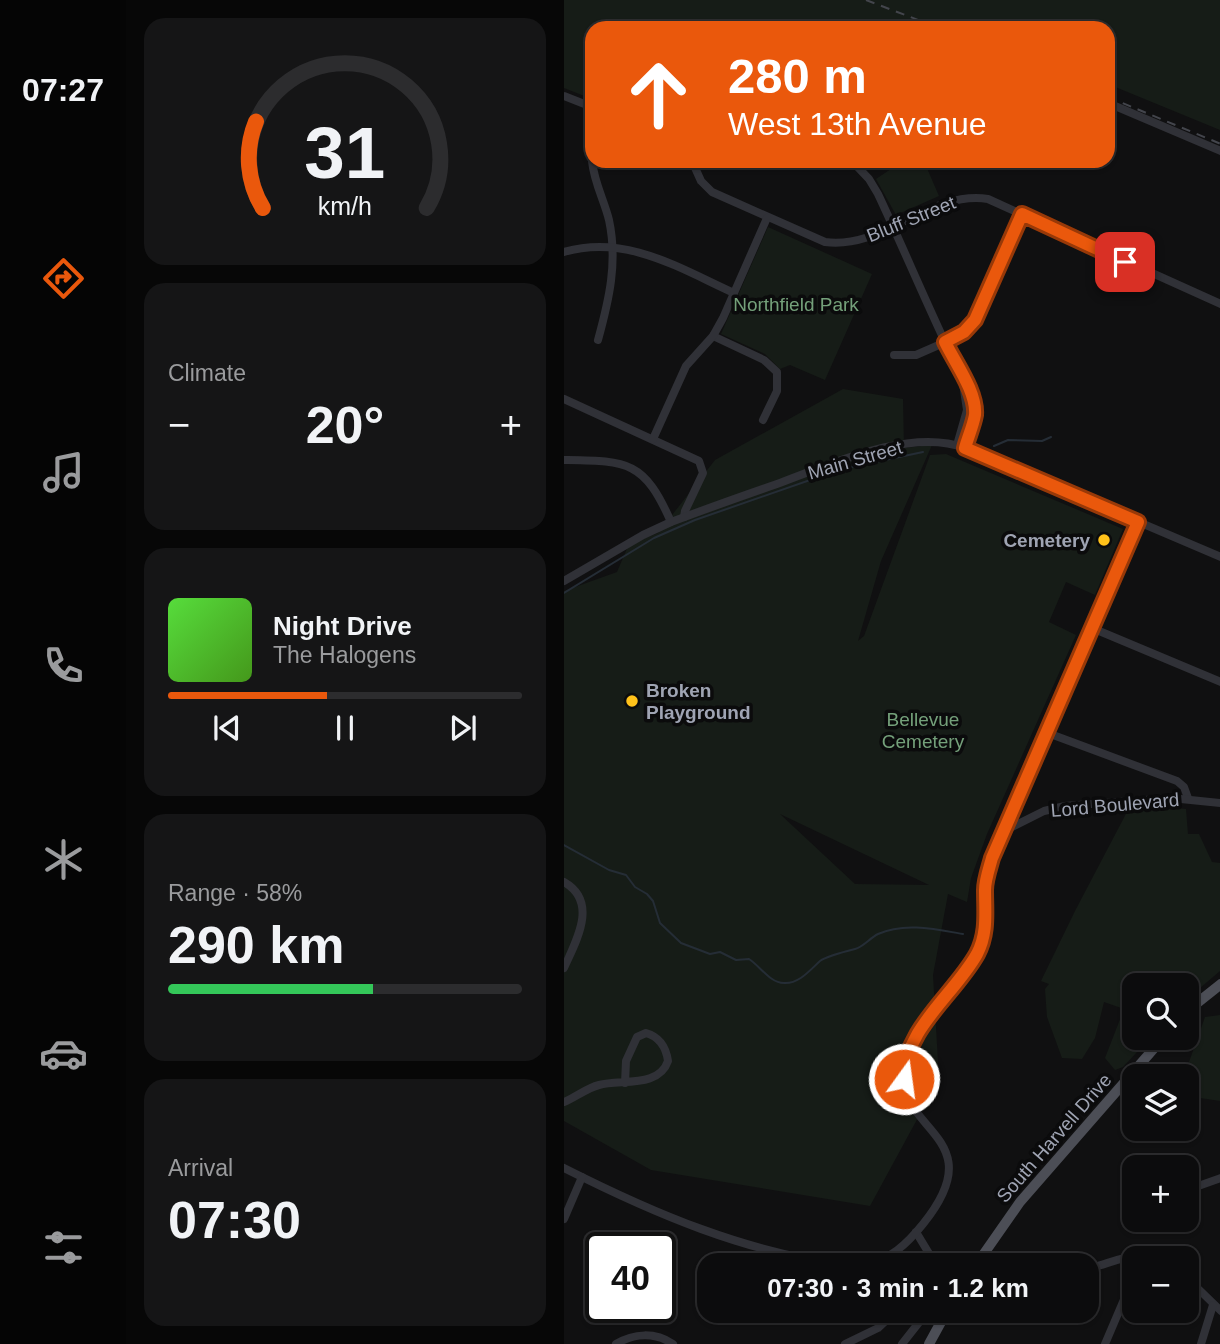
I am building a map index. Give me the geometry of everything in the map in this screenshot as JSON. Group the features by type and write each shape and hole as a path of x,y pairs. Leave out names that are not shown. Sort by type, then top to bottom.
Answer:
{"main road":[{"path":"1199,1001 1220,984"},
{"name":"South Harvell Drive","path":"984,1253 1020,1202 1153,1050"},
{"path":"929,1344 940,1323"}],"street":[{"path":"564,96 585,104"},
{"path":"1115,106 1220,151"},
{"path":"594,168 608,216 613,246 611,287 598,340"},
{"name":"Bluff Street","path":"695,168 701,181 712,192 815,239 834,243 854,242 946,203 968,197 988,199 1220,304"},
{"path":"859,168 878,194 945,342 970,387 975,417 961,446"},
{"path":"894,355 916,355 964,332 975,320 1022,214"},
{"path":"653,439 686,366 713,336 767,218"},
{"path":"564,252 613,246 652,256 734,293"},
{"path":"713,336 764,360 777,372 776,391 763,420"},
{"path":"564,399 692,456 701,465 702,478 684,517"},
{"name":"Main Street","path":"564,581 643,535 684,517 869,453 919,443 940,442 961,446 1220,556"},
{"path":"564,460 619,463 633,468 656,490 671,522"},
{"path":"893,1253 916,1232 943,1197 949,1169 939,1140 907,1095 905,1068 916,1037 979,951 985,932 988,870 1045,732 1138,522"},
{"path":"1092,628 1220,682"},
{"path":"1045,732 1177,781 1184,787 1188,798"},
{"name":"Lord Boulevard","path":"1004,831 1053,808 1188,798 1220,803"},
{"path":"564,882 577,893 583,913 581,929 564,968"},
{"path":"564,1101 597,1086 625,1083 643,1080 660,1073 667,1065 668,1055 657,1038 646,1033 637,1037 626,1061 625,1083"},
{"path":"564,1168 714,1235 787,1253"},
{"path":"564,1219 582,1177"},
{"path":"1199,1186 1220,1178"},
{"path":"916,1232 928,1253"},
{"path":"1099,1266 1122,1261"},
{"path":"1199,1290 1220,1311"},
{"path":"1105,1344 1122,1304"},
{"path":"1200,1344 1213,1305"},
{"path":"845,1344 883,1323"},
{"path":"902,1344 919,1323"},
{"path":"616,1344 633,1336 643,1335 655,1336 672,1344"}],"green space":[{"path":"564,0 1220,0 1220,130 1115,87 1115,21 585,21 585,96 564,88"},
{"path":"892,168 927,168 939,196 896,215 876,179"},
{"name":"Northfield Park","path":"768,227 872,274 825,380 790,365 780,369 765,354 721,334"},
{"name":"Bellevue Cemetery","path":"843,389 903,399 904,448 932,445 881,561 858,641 864,636 930,455 946,454 1123,529 1095,595 1066,582 1049,622 1076,635 987,834 971,878 967,902 948,894 933,975 939,1079 870,1206 651,1170 564,1121 564,591 617,572 629,544 658,533 715,460","holes":["780,814 929,885 855,884"]},
{"path":"1186,809 1188,834 1199,834 1212,862 1220,863 1220,971 1199,989 1199,973 1122,973 1122,1008 1104,1002 1095,1038 1082,1059 1062,1058 1047,1017 1045,989 1049,984 1041,981 1128,810"},
{"path":"1122,1014 1122,1050 1139,1050 1126,1064 1122,1064 1122,1067 1115,1070 1105,1058"},
{"path":"1220,1015 1220,1101 1199,1098 1199,1064 1188,1064 1193,1050 1199,1050 1199,1034 1205,1017"}],"waterway":[{"path":"994,446 1008,440 1042,441 1051,437"},
{"path":"847,468 923,452"},
{"path":"564,593 654,538 695,520 836,471"},
{"path":"564,845 609,870 626,875 635,887 653,901 660,923 681,943 710,954 720,952 736,960 749,959 779,982 795,981 823,959 858,948 888,930 920,928 963,934"}],"railway":[{"path":"866,0 921,21"},
{"path":"1115,100 1221,144"}],"place":[{"name":"Cemetery","path":"1104,540"},
{"name":"Broken Playground","path":"632,701"}],"route":[{"path":"904,1079 907,1057 916,1037 979,951 985,932 985,889 992,858 1138,522 965,448 975,417 974,398 945,342 964,332 975,320 1022,214 1125,262"}]}
